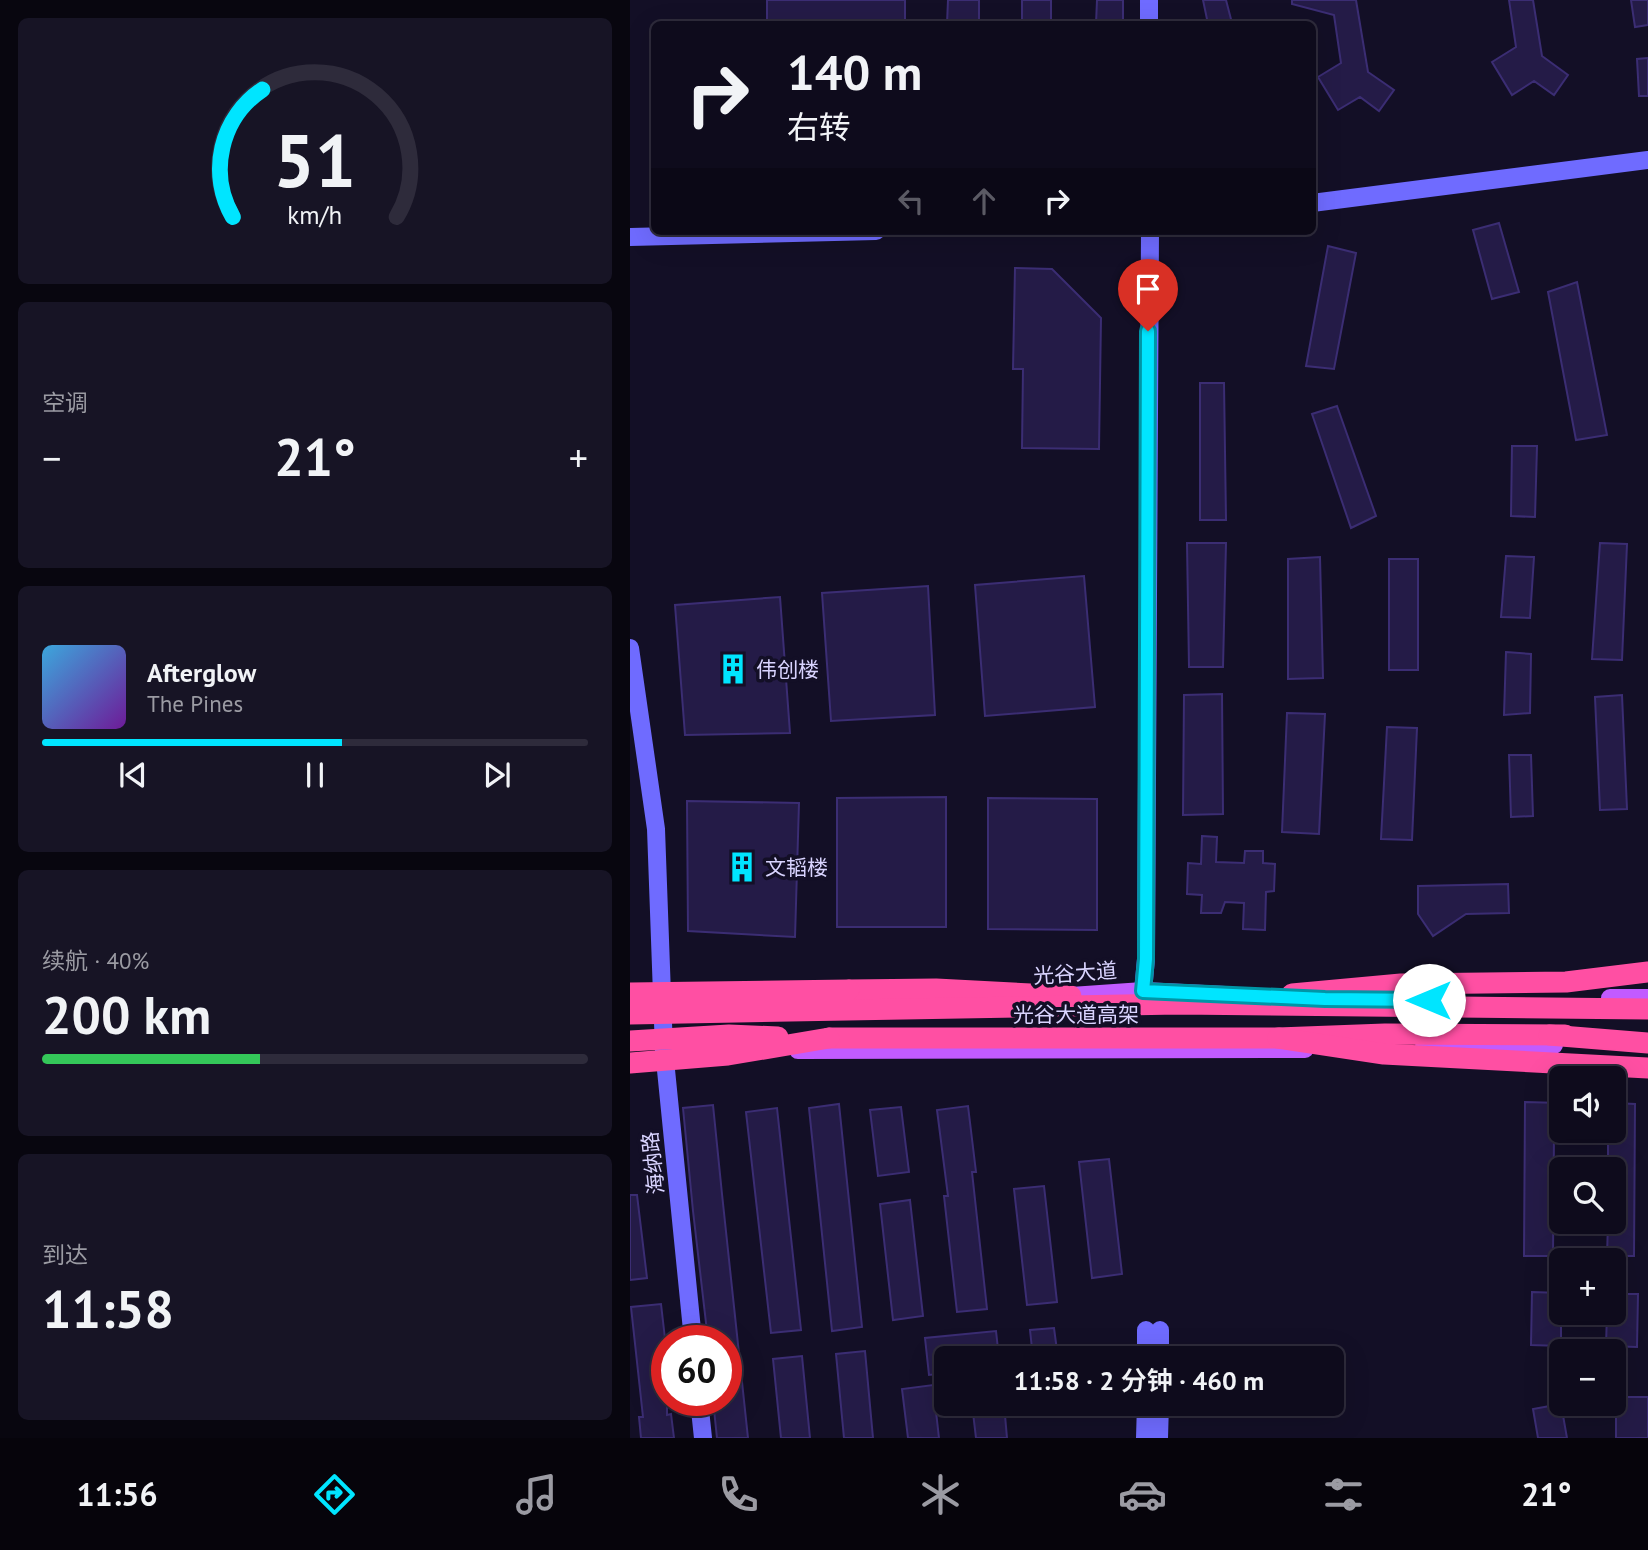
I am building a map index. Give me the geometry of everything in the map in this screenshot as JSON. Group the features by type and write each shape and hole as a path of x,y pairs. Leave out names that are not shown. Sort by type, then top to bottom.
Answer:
{"highway":[{"path":"1178,1004 1401,984 1566,982 1648,972"},
{"path":"1178,1004 1648,987"},
{"path":"630,993 936,989 1071,996"},
{"name":"光谷大道高架","path":"630,1014 1178,1004 1648,1009"},
{"name":"光谷大道高架","path":"630,1041 729,1035 829,1038 1278,1038 1385,1034 1648,1035"},
{"path":"1549,1035 1648,1043"},
{"path":"630,1063 728,1055 829,1038"},
{"path":"1278,1038 1384,1054 1648,1068"}],"main road":[{"name":"光谷大道","path":"630,1007 961,1003 1143,991 1390,1000 1648,998"},
{"path":"630,1052 1286,1049 1648,1043"}],"street":[{"path":"1149,0 1149,21"},
{"path":"1316,202 1648,160"},
{"path":"630,237 712,235"},
{"path":"1143,991 1146,959 1150,235"},
{"name":"海纳路","path":"630,648 656,829 664,1050 692,1325"},
{"path":"1149,1346 1153,1330 1157,1346"},
{"path":"701,1416 703,1438"},
{"path":"1145,1438 1146,1416"},
{"path":"1159,1438 1160,1416"}],"building":[{"path":"767,0 905,0 905,21 767,21"},
{"path":"948,0 979,0 979,21 947,21"},
{"path":"1022,0 1051,0 1051,21 1022,21"},
{"path":"1097,0 1123,0 1123,21 1096,21"},
{"path":"1203,0 1226,0 1231,21 1207,21"},
{"path":"1292,0 1356,0 1368,72 1394,90 1379,111 1360,97 1338,110 1318,77 1341,63 1334,15 1292,4"},
{"path":"1509,0 1533,0 1542,56 1568,75 1554,95 1534,81 1512,95 1492,62 1516,47"},
{"path":"1631,0 1648,0 1648,25 1635,27"},
{"path":"1648,58 1648,96 1639,96 1637,59"},
{"path":"1499,223 1519,292 1492,299 1473,230"},
{"path":"1328,246 1356,253 1334,369 1306,366"},
{"path":"1015,268 1052,269 1101,318 1099,449 1022,448 1023,369 1013,369"},
{"path":"1577,282 1607,435 1576,440 1548,292"},
{"path":"1200,383 1224,383 1226,520 1200,520"},
{"path":"1337,406 1376,516 1351,528 1312,414"},
{"path":"1512,446 1537,446 1535,517 1511,516"},
{"path":"1187,543 1226,543 1223,667 1189,667"},
{"path":"1600,543 1627,544 1622,660 1592,659"},
{"path":"1506,556 1534,557 1530,618 1501,617"},
{"path":"1320,557 1323,678 1288,679 1288,559"},
{"path":"1389,559 1418,559 1418,670 1389,670"},
{"path":"1084,576 1095,707 985,716 975,585"},
{"path":"928,586 935,715 831,721 822,593"},
{"name":"伟创楼","path":"780,597 790,733 685,735 675,605"},
{"path":"1506,652 1531,654 1530,713 1504,715"},
{"path":"1222,694 1223,814 1183,815 1184,695"},
{"path":"1622,695 1627,809 1600,810 1595,697"},
{"path":"1287,713 1325,714 1319,834 1282,832"},
{"path":"1387,727 1417,728 1412,840 1381,839"},
{"path":"1509,755 1531,755 1533,816 1511,817"},
{"path":"946,797 946,927 837,927 837,798"},
{"path":"988,798 1097,799 1097,930 988,929"},
{"name":"文韬楼","path":"687,801 799,803 795,937 688,931"},
{"path":"1202,836 1217,837 1216,862 1244,863 1245,851 1263,851 1263,863 1275,864 1274,891 1266,892 1265,930 1243,929 1244,903 1225,902 1221,913 1201,913 1202,895 1187,894 1188,863 1201,864"},
{"path":"1508,884 1509,913 1466,914 1433,936 1418,914 1418,886"},
{"path":"1525,1102 1549,1103 1549,1143 1554,1143 1554,1157 1549,1157 1549,1234 1553,1234 1553,1248 1549,1248 1549,1256 1524,1256"},
{"path":"839,1104 862,1327 832,1331 809,1108"},
{"path":"1626,1104 1635,1104 1634,1256 1626,1256 1626,1248 1607,1248 1608,1234 1626,1234 1626,1157 1608,1157 1608,1143 1626,1143"},
{"path":"713,1105 736,1325 706,1325 683,1108"},
{"path":"968,1106 976,1172 972,1172 987,1309 957,1312 944,1196 948,1196 937,1110"},
{"path":"901,1107 909,1172 878,1176 870,1110"},
{"path":"777,1108 801,1330 771,1333 746,1112"},
{"path":"1109,1159 1122,1274 1092,1278 1079,1162"},
{"path":"1044,1186 1057,1302 1027,1305 1014,1189"},
{"path":"630,1195 637,1195 647,1278 630,1280"},
{"path":"910,1200 923,1316 893,1320 880,1204"},
{"path":"1532,1292 1549,1293 1549,1325 1561,1325 1561,1339 1549,1339 1549,1346 1531,1345"},
{"path":"1626,1294 1638,1294 1637,1347 1626,1347 1626,1339 1606,1339 1607,1325 1626,1325"},
{"path":"661,1304 663,1325 651,1325 651,1416 671,1416 674,1438 641,1438 639,1417 643,1417 631,1307"},
{"path":"1054,1328 1056,1346 1032,1346 1030,1330"},
{"path":"996,1331 998,1346 934,1346 934,1374 929,1375 925,1338"},
{"path":"865,1351 873,1438 844,1438 836,1354"},
{"path":"802,1356 810,1438 781,1438 773,1359"},
{"path":"742,1381 748,1438 717,1438 715,1416 742,1416"},
{"path":"933,1385 934,1416 937,1416 939,1438 908,1438 902,1389"},
{"path":"1626,1397 1648,1397 1648,1438 1616,1438 1616,1416 1626,1416"},
{"path":"1549,1406 1549,1416 1563,1416 1567,1438 1538,1438 1533,1409"},
{"path":"973,1416 1005,1416 1007,1438 976,1438"}],"place":[{"name":"伟创楼","path":"733,669"},
{"name":"文韬楼","path":"742,867"}],"route":[{"path":"1148,331 1146,959 1143,991 1325,999 1429,1000"}]}
